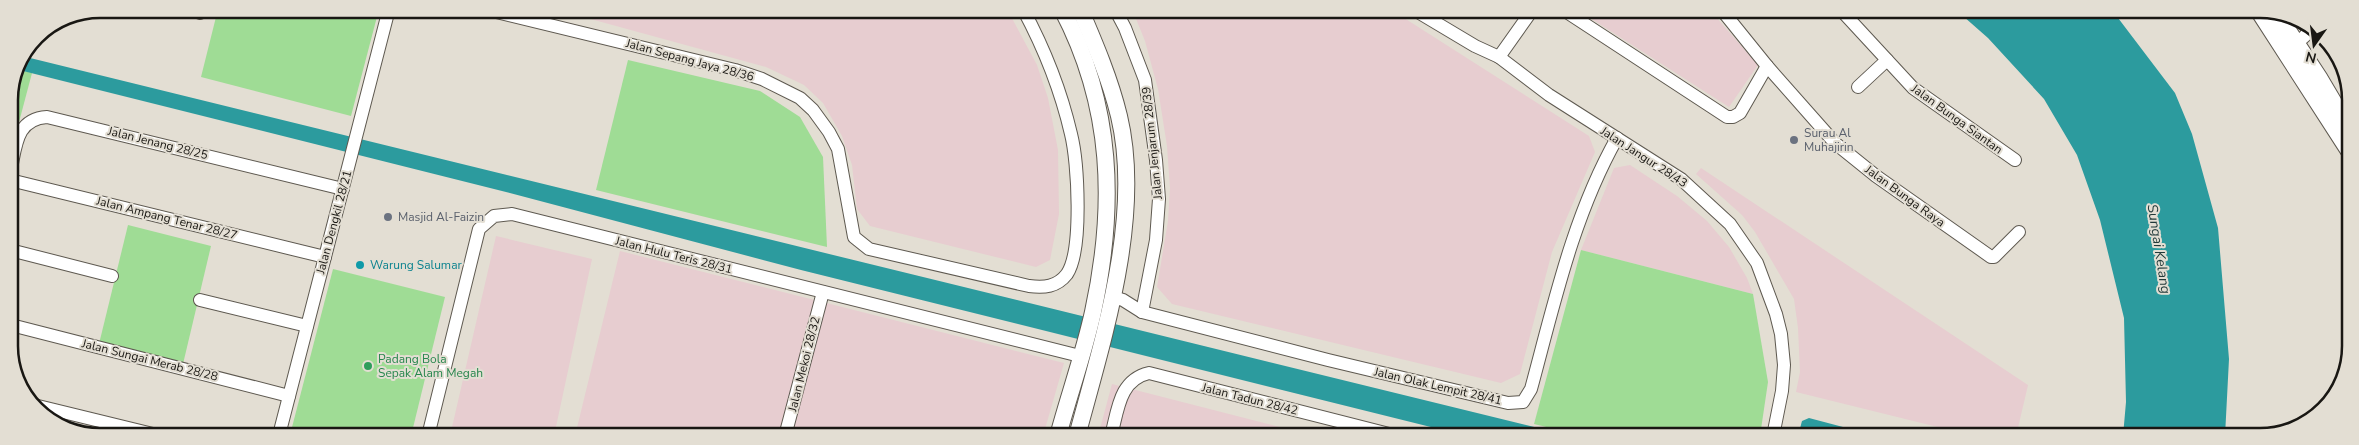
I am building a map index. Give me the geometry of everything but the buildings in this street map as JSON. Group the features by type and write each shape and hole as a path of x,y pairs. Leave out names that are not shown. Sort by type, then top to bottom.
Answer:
{"main road":[{"path":"1067,18 1078,40 1096,93 1107,159 1106,229 1099,354 1079,428"},
{"path":"1060,428 1082,352 1101,313 1113,297 1125,208 1124,158 1119,116 1097,48 1084,18"},
{"path":"2264,18 2342,123"},
{"path":"2282,20 2297,43 2342,122"}],"street":[{"name":"Jalan Dengkil 28/21","path":"281,428 387,18"},
{"name":"Jalan Sepang Jaya 28/36","path":"533,18 735,70 785,89 813,110 829,132 838,149 854,237 862,244 869,249 1029,286 1048,288 1057,283 1067,273 1076,234 1078,190 1072,135 1057,84 1027,18"},
{"name":"Jalan Jenjarum 28/39","path":"1120,18 1145,80 1156,160 1159,199 1156,240 1142,312"},
{"name":"Jalan Jangur 28/43","path":"1428,18 1499,57 1549,95 1682,179 1711,204 1730,224 1757,263 1782,334 1784,365 1782,391 1775,428"},
{"path":"1499,57 1527,18"},
{"path":"1576,18 1727,116 1733,117 1740,113 1767,66"},
{"name":"Jalan Bunga Raya","path":"1728,18 1767,66 1835,143 1876,176 1991,257 1994,257 2019,232"},
{"name":"Jalan Bunga Siantan","path":"1848,18 1913,88 2015,160"},
{"path":"2297,43 2307,32"},
{"path":"1858,87 1887,60"},
{"name":"Jalan Jenang 28/25","path":"18,143 22,128 32,120 47,117 343,189"},
{"name":"Jalan Olak Lempit 28/41","path":"1113,297 1123,300 1142,312 1328,360 1508,403 1523,402 1531,389 1573,237 1606,157 1616,138"},
{"name":"Jalan Ampang Tenar 28/27","path":"18,182 325,257"},
{"name":"Jalan Hulu Teris 28/31","path":"430,428 479,229 494,216 512,214 822,292 1082,352"},
{"path":"18,252 112,276"},
{"name":"Jalan Mekoi 28/32","path":"787,428 822,292"},
{"path":"200,300 307,326"},
{"name":"Jalan Sungai Merab 28/28","path":"18,327 289,396"},
{"name":"Jalan Tadun 28/42","path":"1113,428 1122,392 1133,380 1149,373 1366,428"},
{"path":"47,408 126,428"}],"shaded area":[{"path":"587,18 1012,18 1037,65 1048,98 1058,150 1059,214 1050,260 1036,267 870,226 857,209 852,165 842,136 823,103 804,85 766,67"},
{"path":"1136,18 1404,18 1589,136 1595,152 1552,252 1520,374 1501,383 1172,304 1157,287 1168,221 1170,188 1167,146 1158,89 1145,41"},
{"path":"1590,18 1717,18 1758,65 1729,107"},
{"path":"1630,165 1677,196 1707,221 1729,247 1747,278 1753,294 1581,250 1614,168"},
{"path":"1701,168 2028,385 2018,428 1942,428 1796,392 1800,372 1798,328 1794,299 1755,232 1742,215 1696,174"},
{"path":"496,236 592,259 556,428 452,428"},
{"path":"620,251 1064,363 1045,428 577,428"},
{"path":"1112,384 1284,428 1100,428"}],"green space":[{"path":"216,18 377,18 351,116 201,77"},
{"path":"628,60 760,91 800,117 823,157 827,247 596,190"},
{"path":"23,71 32,73 18,126 19,84"},
{"path":"128,225 211,246 183,364 99,344"},
{"path":"1581,250 1753,294 1768,382 1761,428 1550,428 1534,424"},
{"name":"Padang Bola Sepak Alam Megah","path":"333,269 445,297 413,428 292,428"}],"water":[{"name":"Sungai Kelang","path":"1965,18 2118,18 2175,93 2192,134 2218,228 2229,359 2225,428 2124,428 2126,402 2124,318 2100,220 2077,155 2044,99 1988,38"},
{"path":"29,58 1538,428 1435,428 801,270 506,192 23,71"},
{"path":"1809,418 1847,428 1800,428 1802,421"}],"place":[{"name":"Surau Al Muhajirin","path":"1794,140"},
{"name":"Masjid Al-Faizin","path":"388,217"},
{"name":"Warung Salumar","path":"360,265"},
{"name":"Padang Bola Sepak Alam Megah","path":"368,366"}]}
